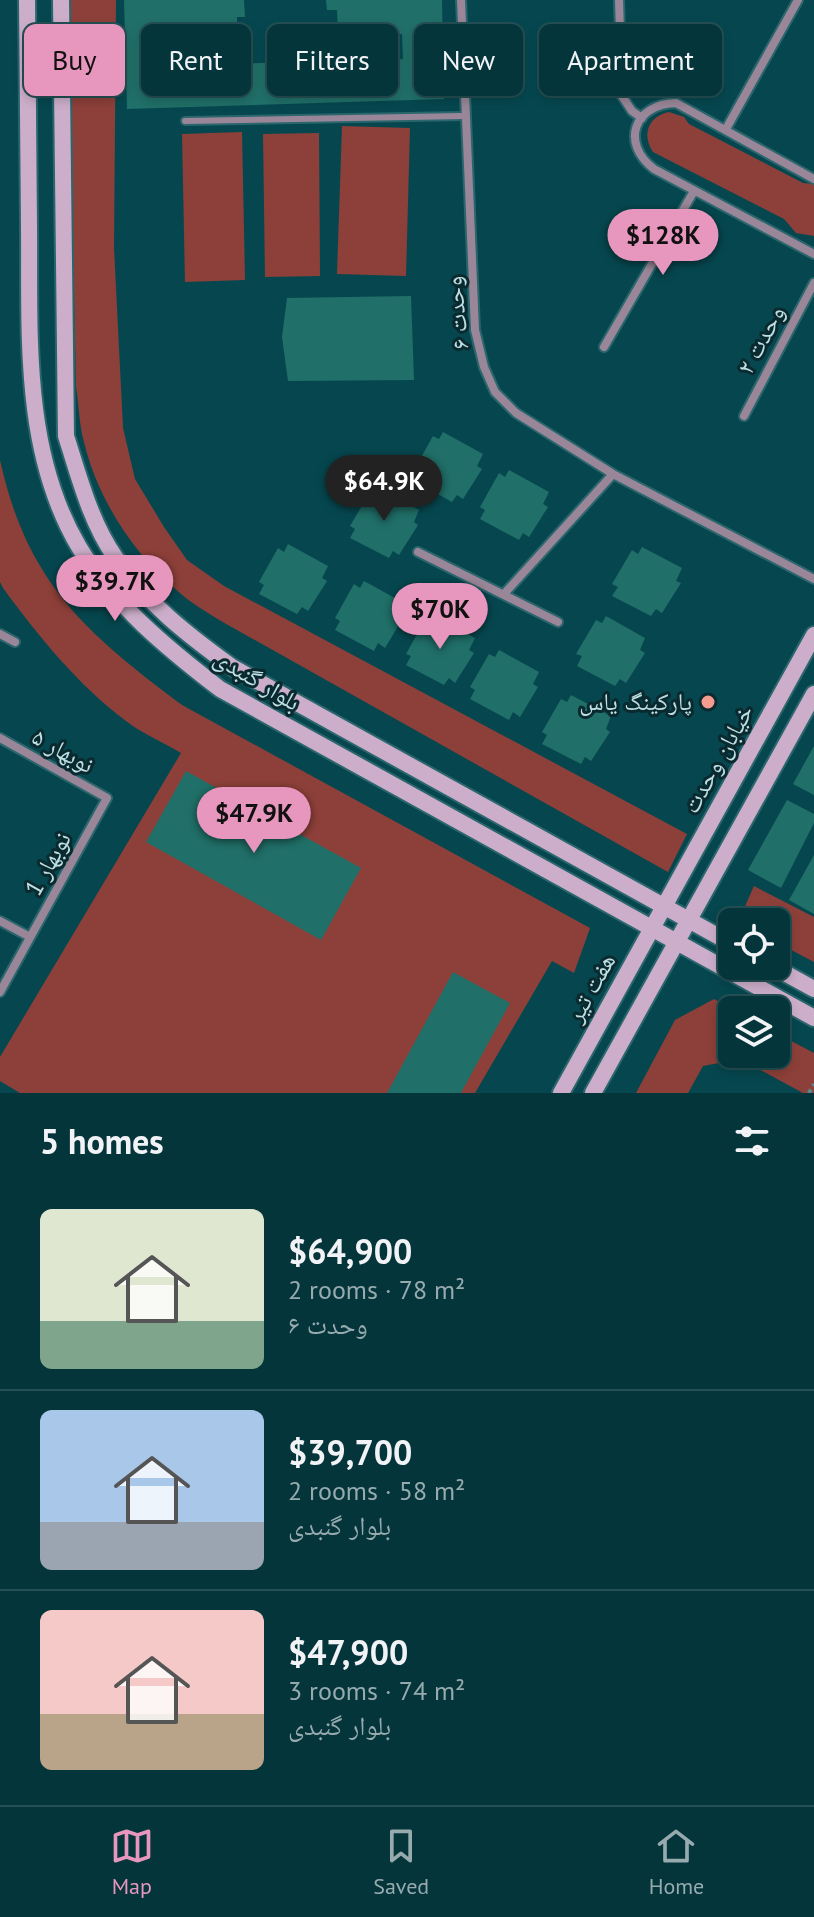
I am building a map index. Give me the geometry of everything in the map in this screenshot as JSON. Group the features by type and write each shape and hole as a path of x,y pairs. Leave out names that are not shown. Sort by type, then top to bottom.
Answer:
{"main road":[{"name":"بلوار گنبدی","path":"27,0 30,345 37,431 60,507 79,545 104,583 172,652 220,689 814,1018"},
{"name":"بلوار گنبدی","path":"61,0 66,436 86,499 114,556 180,629 232,667 718,936"},
{"name":"خیابان وحدت","path":"664,906 814,635"},
{"path":"593,1093 814,694"},
{"name":"هفت تیر","path":"561,1093 664,906"},
{"path":"790,976 814,989"}],"street":[{"name":"وحدت ۶","path":"461,0 475,330 484,367 495,392 516,413 613,474 814,579"},
{"path":"619,0 622,96 632,111 642,118"},
{"path":"726,129 798,0"},
{"path":"814,179 676,103 661,103 642,118 635,139 638,155 654,169 814,254"},
{"path":"604,347 694,191"},
{"name":"وحدت ۲","path":"744,416 814,283"},
{"path":"504,594 613,474"},
{"path":"418,552 558,622"},
{"path":"0,634 15,642"},
{"name":"نوبهار ۵","path":"0,738 107,798"},
{"name":"نوبهار 1","path":"0,992 107,798"},
{"path":"0,921 30,937"}],"lane":[{"path":"185,121 464,116"}],"path":[{"path":"809,1093 814,1084"}],"shaded area":[{"path":"68,0 116,0 116,24 68,24"},
{"path":"70,96 115,96 114,248 123,428 135,479 187,560 224,586 687,834 668,872 221,621 185,597 148,562 108,505 90,464 81,429 76,387"},
{"path":"669,112 684,117 689,124 803,183 814,184 814,236 796,233 784,219 653,152 648,139 649,127 656,117"},
{"path":"342,126 410,128 406,276 337,274"},
{"path":"242,132 245,280 185,282 182,134"},
{"path":"319,133 320,276 265,277 263,134"},
{"path":"0,460 26,540 44,573 89,628 148,679 182,705 590,928 574,973 552,961 475,1093 20,1093 0,1081 0,1057 181,753 133,726 91,692 45,642 3,588 0,582"},
{"path":"754,886 814,917 814,962 790,949 790,908 744,908"},
{"path":"714,999 718,1001 718,1063 703,1066 688,1093 636,1093 675,1020"},
{"path":"790,1040 814,1053 814,1093 803,1093 757,1068 790,1068"}],"building":[{"path":"124,0 244,0 245,17 237,17 237,24 141,24 141,96 251,96 251,63 267,63 267,96 398,96 398,59 403,59 402,34 398,34 398,24 338,24 337,10 327,10 326,0 442,0 442,24 414,24 414,96 444,96 444,99 127,109"},
{"path":"411,296 414,380 288,381 282,337 287,298"},
{"path":"443,432 483,454 477,466 482,469 463,499 457,495 452,502 414,481 419,473 414,470 433,436 439,439"},
{"path":"509,470 549,492 543,504 548,507 529,537 523,533 519,540 480,519 485,510 480,507 499,473 505,477"},
{"path":"379,488 419,510 414,522 418,525 399,555 393,551 389,558 350,538 355,529 350,526 370,492 375,495"},
{"path":"288,544 328,566 322,578 327,581 308,611 302,607 297,614 259,594 264,585 259,582 278,548 284,552"},
{"path":"642,547 682,568 676,581 681,583 662,613 656,609 651,616 612,596 618,587 612,584 632,550 638,554"},
{"path":"364,581 404,603 398,615 403,618 385,648 378,643 374,651 335,630 340,621 335,618 354,584 360,588"},
{"path":"435,616 475,638 469,650 474,653 455,683 449,678 444,685 406,665 411,656 406,654 425,620 431,623"},
{"path":"606,616 645,638 640,650 645,653 626,683 620,679 615,686 577,666 582,656 576,654 596,620 602,623"},
{"path":"499,650 539,672 533,684 538,687 520,717 513,712 509,720 470,699 475,690 470,687 489,654 495,657"},
{"path":"571,695 611,716 606,729 610,732 591,761 585,757 581,764 542,744 547,735 542,732 561,699 567,702"},
{"path":"814,746 814,795 793,784"},
{"path":"186,771 361,868 321,940 146,842"},
{"path":"787,800 814,814 814,823 781,888 748,870"},
{"path":"814,855 814,914 789,900"},
{"path":"453,972 510,1003 461,1093 387,1093"}],"place":[{"name":"پارکینگ یاس","path":"708,702"}]}
